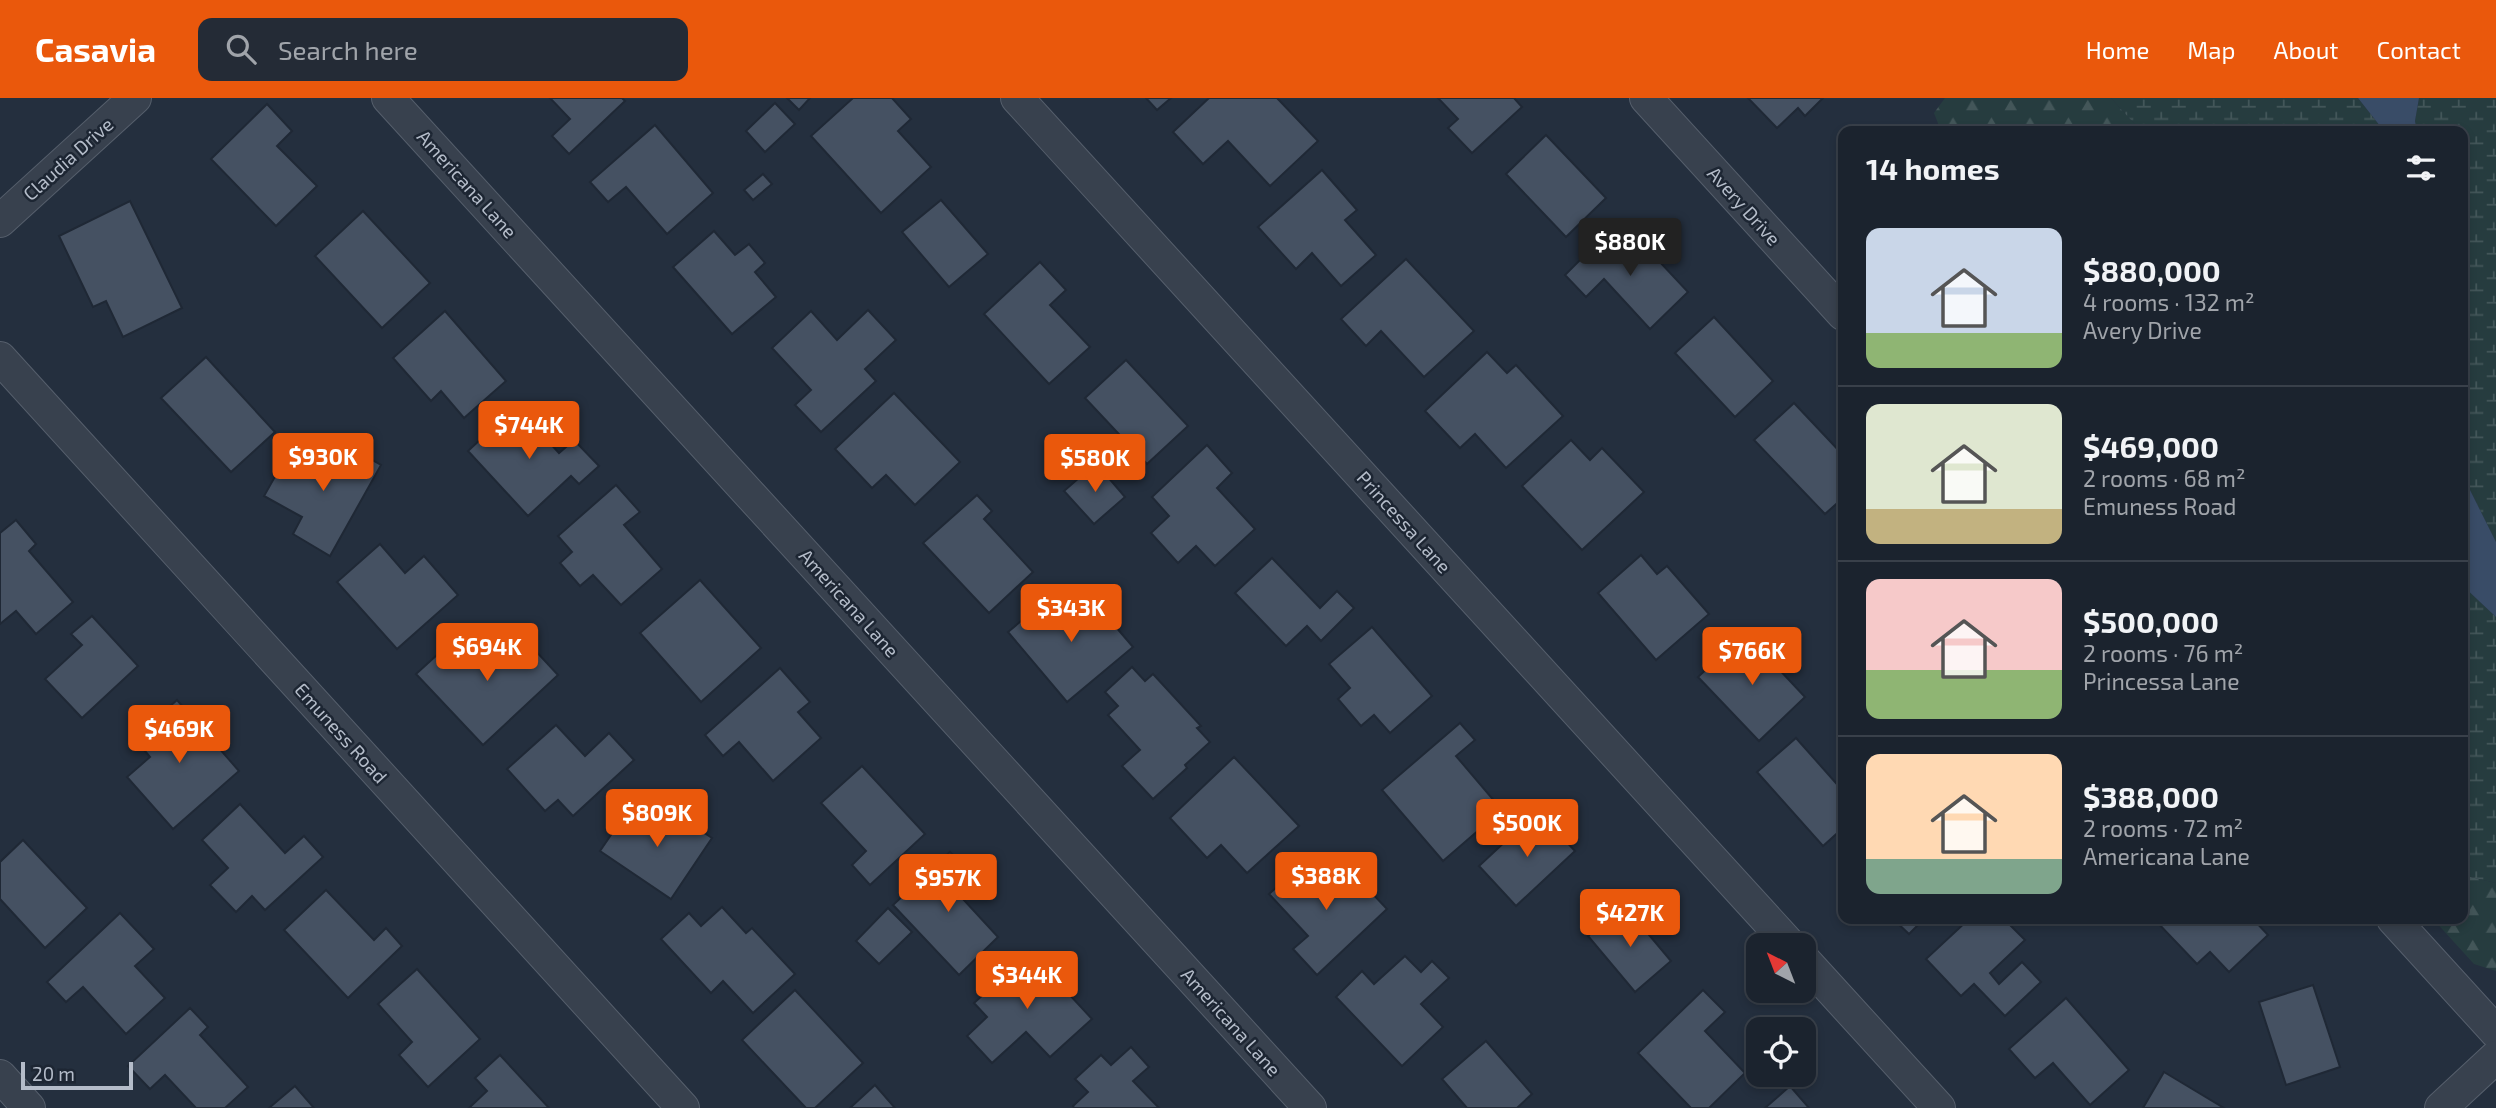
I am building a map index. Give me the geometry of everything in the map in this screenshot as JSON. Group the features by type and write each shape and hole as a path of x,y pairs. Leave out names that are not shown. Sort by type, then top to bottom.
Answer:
{"street":[{"name":"Claudia Drive","path":"0,221 135,98"},
{"name":"Americana Lane","path":"388,98 1310,1108"},
{"name":"Princessa Lane","path":"1017,98 1779,933"},
{"name":"Avery Drive","path":"1646,98 1838,309"},
{"name":"Emuness Road","path":"0,358 683,1108"},
{"path":"2398,924 2496,1032"},
{"path":"1816,973 1939,1108"},
{"path":"2441,1108 2496,1057"},
{"path":"0,1076 29,1108"}],"green space":[{"path":"1945,98 2111,98 2136,126 1939,126 1934,113"},
{"path":"2111,98 2358,98 2380,126 2136,126"},
{"path":"2419,98 2496,98 2496,542 2468,486 2468,126 2416,126"},
{"path":"2468,591 2496,617 2496,883 2468,876"},
{"path":"2468,876 2496,883 2496,971 2474,964 2438,924 2468,924"}],"water":[{"path":"2358,98 2419,98 2416,126 2380,126"},
{"path":"2468,486 2496,542 2496,617 2468,591"}],"building":[{"path":"550,98 622,98 625,101 569,154 552,136 570,119"},
{"path":"787,98 810,98 799,110"},
{"path":"853,98 892,98 911,119 898,131 931,167 881,213 811,136"},
{"path":"1146,98 1171,98 1157,110"},
{"path":"1209,98 1277,98 1318,141 1270,186 1228,141 1203,164 1173,132"},
{"path":"1438,98 1514,98 1522,107 1472,153 1448,128 1458,119"},
{"path":"1748,98 1823,98 1805,116 1798,108 1777,128"},
{"path":"775,103 795,124 765,152 746,131"},
{"path":"267,104 292,131 277,146 317,186 276,226 211,159"},
{"path":"655,125 713,193 667,234 626,187 608,202 590,182"},
{"path":"1546,135 1606,198 1566,237 1506,174"},
{"path":"1322,170 1357,210 1345,220 1376,255 1341,286 1312,253 1296,269 1258,227"},
{"path":"763,174 772,184 753,200 744,190"},
{"path":"941,200 988,254 949,287 902,232"},
{"path":"130,201 182,308 123,337 106,301 93,307 59,236"},
{"path":"363,211 430,283 382,328 315,256"},
{"path":"1628,228 1688,292 1650,329 1604,279 1586,297 1565,275 1590,250 1597,257"},
{"path":"714,231 735,255 749,244 765,263 755,272 776,297 732,334 673,267"},
{"path":"1406,259 1474,331 1424,377 1381,331 1366,346 1341,319"},
{"path":"1040,262 1066,290 1050,305 1090,347 1049,384 984,314"},
{"path":"868,310 896,340 865,369 876,381 821,432 795,405 811,390 772,348 811,311 837,340"},
{"path":"445,311 506,381 464,418 441,391 431,401 393,358"},
{"path":"1714,317 1773,381 1735,417 1675,353"},
{"path":"1487,352 1507,373 1516,365 1563,416 1506,468 1475,434 1460,448 1425,411"},
{"path":"206,357 275,432 231,472 161,398"},
{"path":"1126,360 1188,426 1147,464 1085,398"},
{"path":"894,393 960,462 915,505 886,475 872,488 835,449"},
{"path":"1794,403 1838,450 1838,502 1825,514 1754,440"},
{"path":"516,406 559,453 574,440 599,466 579,484 571,476 528,516 468,451"},
{"path":"337,440 381,465 330,556 293,534 302,517 264,496 290,450 321,468"},
{"path":"1571,440 1590,460 1602,448 1644,492 1582,550 1522,486"},
{"path":"1207,445 1232,473 1217,488 1255,529 1215,566 1196,546 1178,563 1151,533 1169,516 1152,497"},
{"path":"1096,463 1125,497 1094,524 1064,491"},
{"path":"616,485 640,512 624,525 662,569 621,605 593,575 580,586 560,563 572,552 558,536"},
{"path":"977,495 992,511 984,519 1033,572 989,613 923,543"},
{"path":"16,520 36,544 29,551 73,602 36,634 16,611 0,624 0,533"},
{"path":"380,544 405,573 424,556 458,595 397,649 337,582"},
{"path":"1641,555 1657,574 1667,566 1709,614 1656,660 1598,593"},
{"path":"1272,558 1320,608 1337,591 1354,608 1321,641 1307,626 1286,646 1235,593"},
{"path":"700,580 761,648 701,702 640,633"},
{"path":"1086,592 1133,647 1067,702 1008,632 1046,600 1059,615"},
{"path":"92,616 138,666 82,718 45,679 82,645 71,634"},
{"path":"1372,627 1432,696 1390,733 1374,715 1361,726 1338,699 1350,688 1329,664"},
{"path":"1745,633 1805,697 1759,741 1698,677"},
{"path":"460,634 488,664 520,634 558,675 483,745 416,674"},
{"path":"1132,667 1145,681 1153,674 1201,726 1197,728 1210,742 1185,765 1187,768 1153,799 1122,766 1140,750 1108,715 1118,706 1105,692"},
{"path":"780,668 810,702 798,712 821,738 773,781 739,742 723,756 705,735"},
{"path":"177,700 239,771 173,829 127,777 150,757 134,738"},
{"path":"1460,723 1475,740 1456,756 1502,810 1443,861 1382,790"},
{"path":"556,725 585,756 609,733 634,760 573,816 558,800 545,811 507,769"},
{"path":"1796,738 1838,785 1838,832 1823,846 1757,772"},
{"path":"1234,757 1299,826 1247,873 1221,845 1207,858 1170,818"},
{"path":"862,766 925,834 870,885 852,865 866,851 821,803"},
{"path":"659,803 712,838 671,899 600,851 626,813 644,826"},
{"path":"240,804 285,853 304,836 323,857 265,910 252,896 236,912 210,885 228,868 202,840"},
{"path":"1538,811 1575,851 1516,906 1479,866"},
{"path":"23,840 87,908 45,948 0,899 0,862"},
{"path":"950,852 980,883 963,899 998,937 959,975 893,905"},
{"path":"1310,857 1338,886 1352,872 1387,909 1317,975 1293,949 1308,936 1269,894"},
{"path":"326,890 374,940 386,928 402,946 348,998 284,930"},
{"path":"1624,905 1671,961 1635,992 1588,936"},
{"path":"722,907 746,933 752,928 795,974 753,1013 723,981 711,993 661,939 689,913 701,926"},
{"path":"888,908 912,932 879,964 856,941"},
{"path":"120,913 154,949 135,966 165,998 126,1034 83,987 66,1002 47,982"},
{"path":"1898,924 1919,924 1909,934"},
{"path":"1964,924 2009,924 2025,940 1990,973 1999,984 2022,962 2041,982 2005,1016 1974,984 1961,996 1926,959"},
{"path":"2159,924 2258,924 2268,935 2229,972 2210,952 2197,964"},
{"path":"1030,952 1092,1019 1050,1057 1026,1032 992,1063 967,1036 987,1017 974,1003"},
{"path":"1405,956 1421,972 1432,961 1449,978 1421,1004 1443,1027 1402,1066 1336,997 1362,971 1374,984"},
{"path":"417,969 480,1039 428,1087 399,1055 412,1042 378,1004"},
{"path":"2313,985 2340,1067 2286,1085 2259,1002"},
{"path":"795,990 863,1063 815,1108 806,1108 742,1040"},
{"path":"1703,990 1725,1012 1705,1031 1745,1073 1709,1108 1691,1108 1638,1053"},
{"path":"2066,998 2129,1070 2090,1105 2053,1063 2035,1078 2009,1049"},
{"path":"190,1008 208,1027 200,1035 248,1087 225,1108 196,1108 165,1075 150,1089 128,1066"},
{"path":"1486,1041 1532,1094 1517,1108 1467,1108 1442,1079"},
{"path":"1131,1047 1149,1067 1133,1081 1159,1108 1074,1108 1088,1092 1075,1079 1101,1055 1111,1065"},
{"path":"500,1055 549,1108 469,1108 487,1091 475,1078"},
{"path":"2164,1072 2224,1108 2143,1108"},
{"path":"875,1085 895,1108 850,1108"},
{"path":"295,1086 314,1108 269,1108"},
{"path":"1791,1087 1809,1108 1765,1108"}]}
